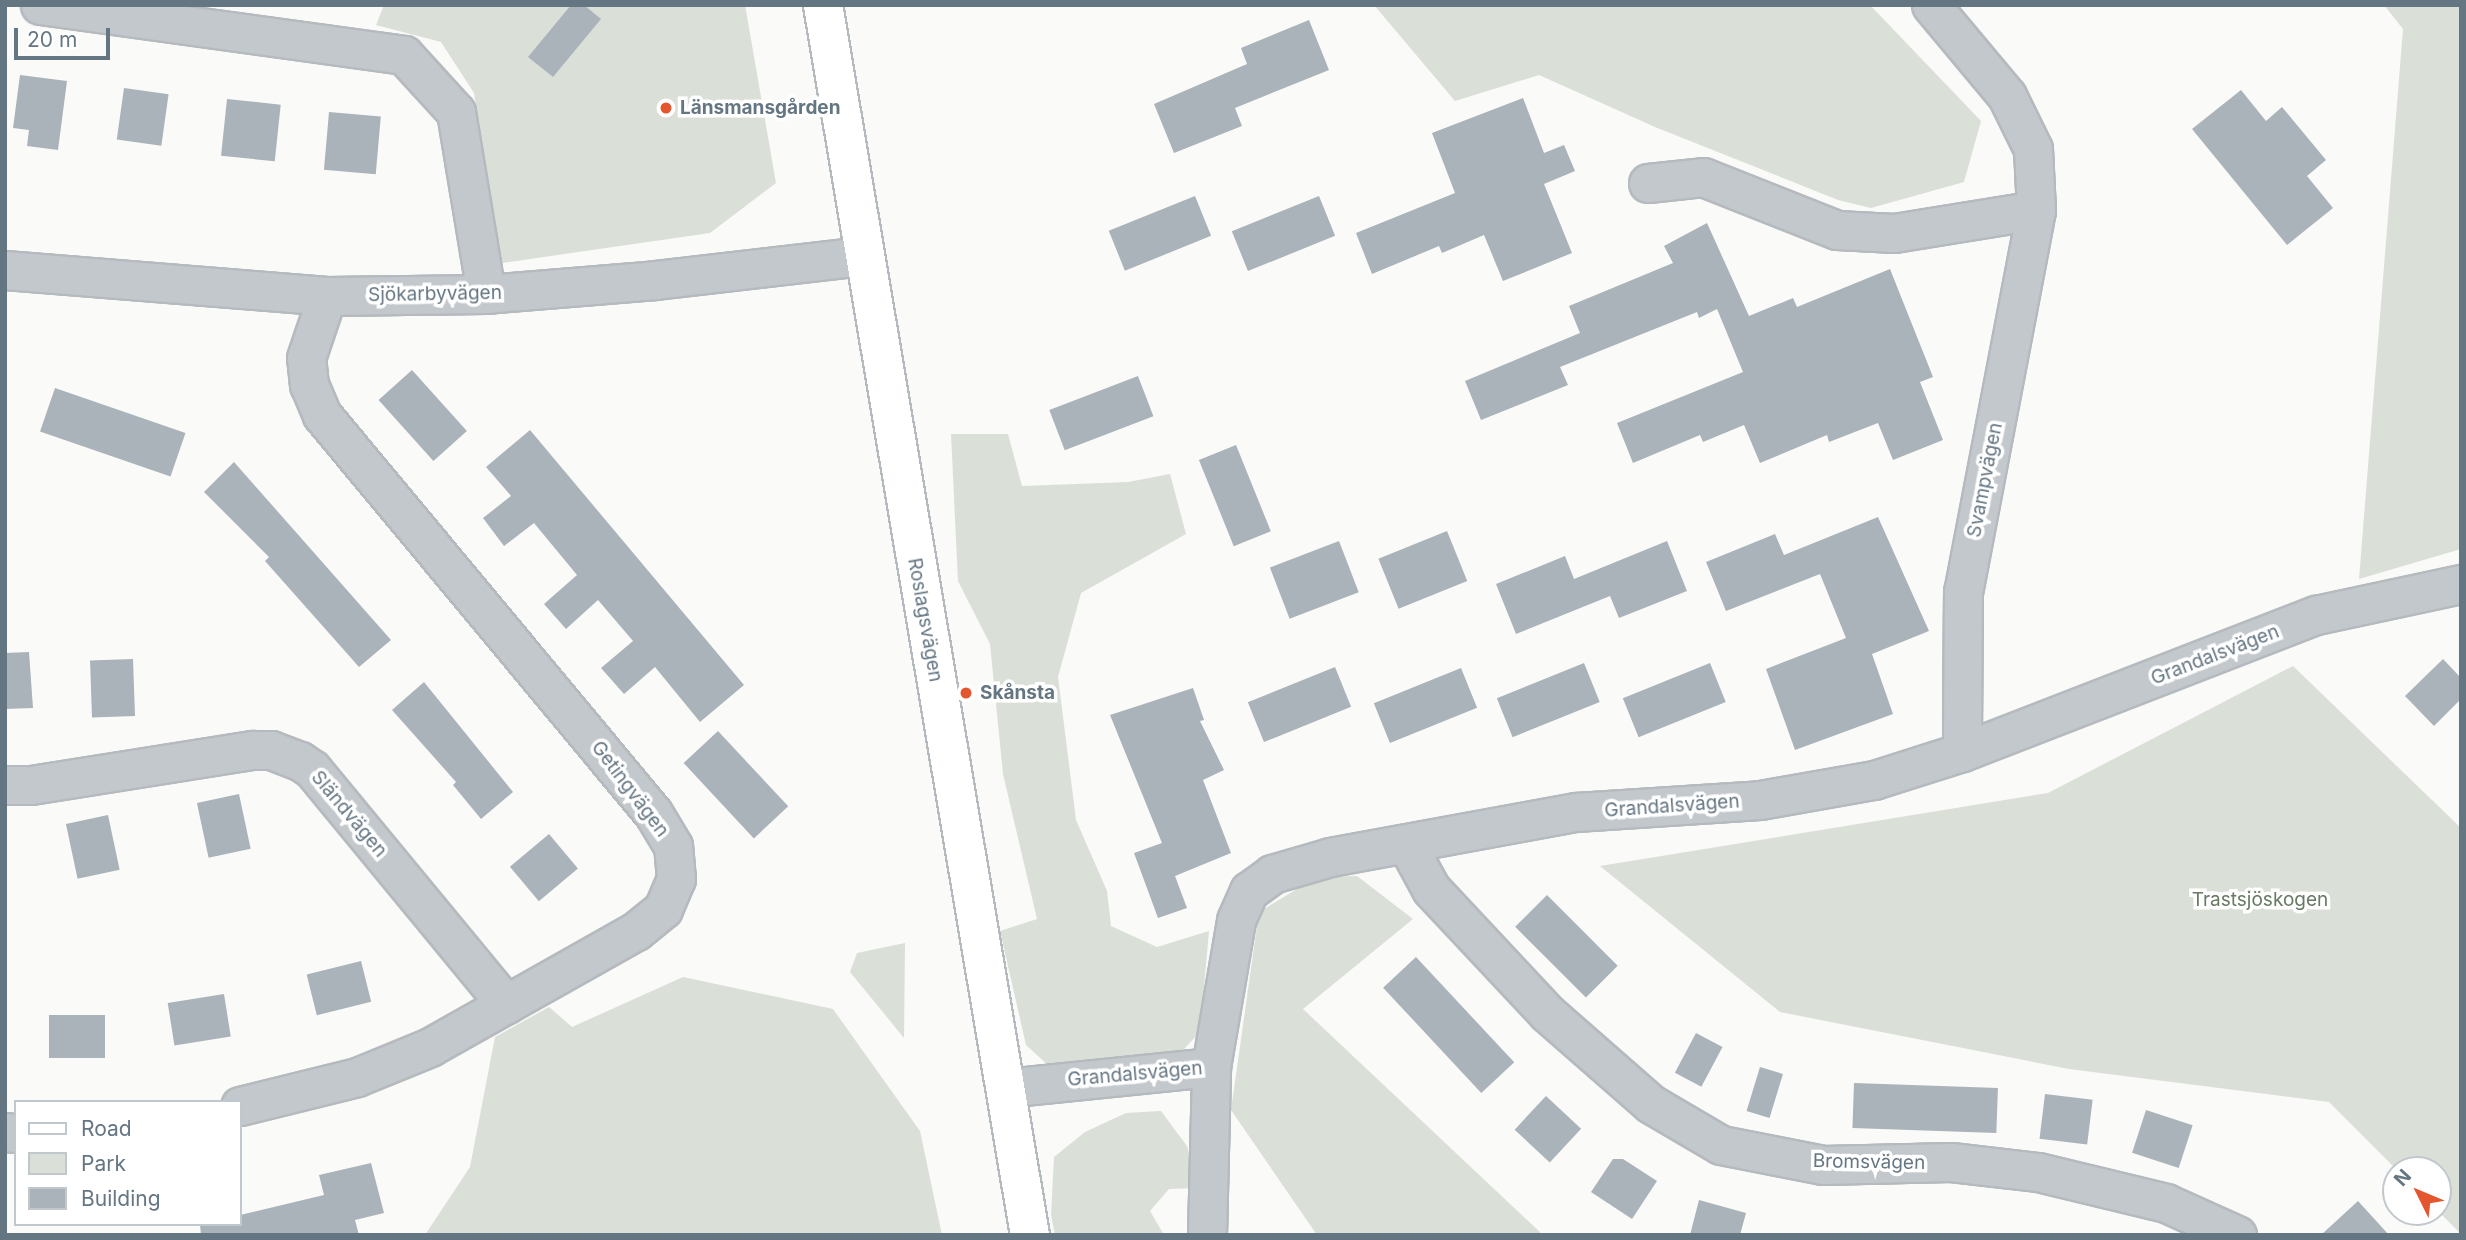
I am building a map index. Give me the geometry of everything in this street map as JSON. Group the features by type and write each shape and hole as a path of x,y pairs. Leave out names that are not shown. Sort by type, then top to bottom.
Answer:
{"main road":[{"name":"Roslagsvägen","path":"823,5 863,256 1030,1235"}],"street":[{"path":"40,5 147,12 352,49 404,55 456,111 486,294"},
{"name":"Svampvägen","path":"1931,5 2007,96 2033,149 2036,210 1963,591 1962,752"},
{"path":"1648,183 1703,177 1837,230 1894,233 2036,210"},
{"name":"Sjökarbyvägen","path":"5,270 327,296 486,294 655,281 863,256"},
{"name":"Getingvägen","path":"242,1105 397,1063 614,946 657,916 673,890 675,856 653,813 322,415 309,385 306,358 327,296"},
{"name":"Grandalsvägen","path":"1005,1088 1211,1067 1236,920 1249,891 1272,874 1329,857 1407,845 1576,812 1773,797 1874,779 1962,752 2316,615 2461,584"},
{"name":"Sländvägen","path":"5,785 31,785 253,750 271,750 300,761 312,769 506,1004"},
{"name":"Bromsvägen","path":"1407,845 1431,889 1547,1013 1651,1104 1721,1145 1823,1165 1951,1162 2038,1172 2166,1203 2237,1235"},
{"path":"1207,1235 1211,1067"}],"green space":[{"path":"384,5 745,5 776,183 710,233 502,263 474,93 441,42 376,25"},
{"path":"1374,5 1870,5 1981,121 1964,182 1871,208 1838,200 1655,127 1539,75 1455,101"},
{"path":"2384,5 2461,5 2461,549 2359,579 2403,29"},
{"path":"951,434 1008,434 1022,486 1128,482 1170,474 1186,534 1081,593 1058,677 1076,820 1107,891 1111,926 1157,947 1209,931 1200,1032 1184,1049 1151,1060 1049,1066 1026,1045 1000,931 1037,919 1003,774 990,644 958,581"},
{"name":"Trastsjöskogen","path":"2293,666 2461,828 2461,1234 2452,1225 2452,1156 2383,1156 2329,1102 2069,1069 1780,1012 1600,866 2048,793"},
{"path":"1357,876 1413,919 1303,1009 1543,1235 1317,1235 1231,1110 1259,912 1317,877"},
{"path":"905,943 904,1038 850,972 857,953"},
{"path":"683,977 833,1009 920,1131 942,1235 425,1235 470,1167 495,1037 549,1007 572,1027"},
{"path":"1161,1111 1187,1146 1199,1188 1169,1189 1150,1211 1164,1235 1055,1235 1051,1215 1054,1157 1085,1132 1126,1113"}],"building":[{"path":"571,5 584,5 601,19 553,77 528,57"},
{"path":"1309,20 1329,70 1235,108 1242,126 1174,153 1154,104 1247,64 1241,48"},
{"path":"20,75 67,81 58,150 27,146 29,130 13,128"},
{"path":"124,88 169,94 161,146 117,139"},
{"path":"2241,90 2266,121 2282,107 2326,160 2307,176 2333,208 2287,245 2192,129"},
{"path":"1523,98 1544,153 1564,145 1575,171 1544,184 1572,253 1503,281 1484,235 1442,253 1439,246 1372,274 1356,233 1455,193 1432,133"},
{"path":"227,99 281,105 275,161 221,156"},
{"path":"329,112 381,117 376,174 324,170"},
{"path":"1195,196 1211,236 1125,271 1109,231"},
{"path":"1319,196 1335,236 1248,271 1232,231"},
{"path":"1707,223 1749,316 1793,298 1797,307 1890,269 1933,377 1920,382 1943,440 1893,460 1878,423 1829,442 1827,435 1760,463 1744,425 1703,442 1700,435 1633,463 1617,423 1743,372 1717,309 1699,318 1697,312 1560,367 1568,385 1481,420 1465,381 1580,333 1569,306 1673,263 1664,246"},
{"path":"412,370 467,431 433,461 379,400"},
{"path":"1138,376 1153,416 1065,450 1049,410"},
{"path":"55,388 185,433 171,476 40,431"},
{"path":"530,430 744,685 700,722 655,667 624,694 601,668 633,641 598,600 566,629 544,604 577,575 534,523 504,546 483,518 511,496 486,467"},
{"path":"1236,445 1271,531 1234,546 1199,460"},
{"path":"234,462 391,640 359,667 265,561 269,557 204,492"},
{"path":"1878,517 1929,631 1872,654 1893,714 1795,750 1766,669 1846,638 1820,574 1726,611 1706,562 1775,534 1784,555"},
{"path":"1447,531 1467,581 1399,609 1378,559"},
{"path":"1339,541 1359,592 1290,619 1270,568"},
{"path":"1667,541 1687,591 1619,618 1610,596 1516,634 1496,584 1565,556 1574,579"},
{"path":"29,652 33,708 5,709 5,653"},
{"path":"133,659 135,716 92,717 90,661"},
{"path":"2443,659 2461,678 2461,699 2434,726 2405,696"},
{"path":"1584,663 1600,702 1513,737 1497,698"},
{"path":"1710,663 1726,702 1639,737 1623,698"},
{"path":"1335,667 1351,707 1264,742 1248,702"},
{"path":"1461,668 1477,708 1390,743 1374,703"},
{"path":"424,682 513,792 481,819 453,785 456,782 392,710"},
{"path":"1193,688 1204,720 1200,721 1224,770 1203,780 1231,853 1175,876 1187,908 1158,918 1134,853 1162,843 1110,715"},
{"path":"718,731 788,806 754,838 684,763"},
{"path":"239,794 251,849 209,858 197,803"},
{"path":"108,815 120,870 78,879 66,824"},
{"path":"549,834 578,868 539,901 510,867"},
{"path":"1547,895 1618,966 1586,998 1515,927"},
{"path":"1416,957 1514,1062 1481,1093 1383,988"},
{"path":"361,961 371,1002 317,1015 307,975"},
{"path":"224,994 231,1036 174,1045 168,1003"},
{"path":"49,1015 105,1015 105,1058 49,1058"},
{"path":"1696,1033 1722,1047 1701,1087 1675,1073"},
{"path":"1760,1067 1783,1074 1770,1118 1747,1111"},
{"path":"1854,1083 1998,1088 1996,1133 1852,1128"},
{"path":"2045,1094 2093,1100 2087,1145 2040,1139"},
{"path":"1546,1096 1581,1129 1550,1162 1515,1130"},
{"path":"2146,1110 2193,1125 2179,1168 2132,1153"},
{"path":"1613,1159 1623,1159 1657,1181 1632,1219 1591,1192"},
{"path":"371,1163 384,1213 355,1220 359,1235 201,1235 200,1226 242,1226 242,1215 324,1195 319,1175"},
{"path":"1699,1200 1746,1213 1740,1235 1690,1235"},
{"path":"2358,1201 2389,1235 2321,1235"}],"place":[{"name":"Länsmansgården","path":"666,108"},
{"name":"Skånsta","path":"966,693"}]}
